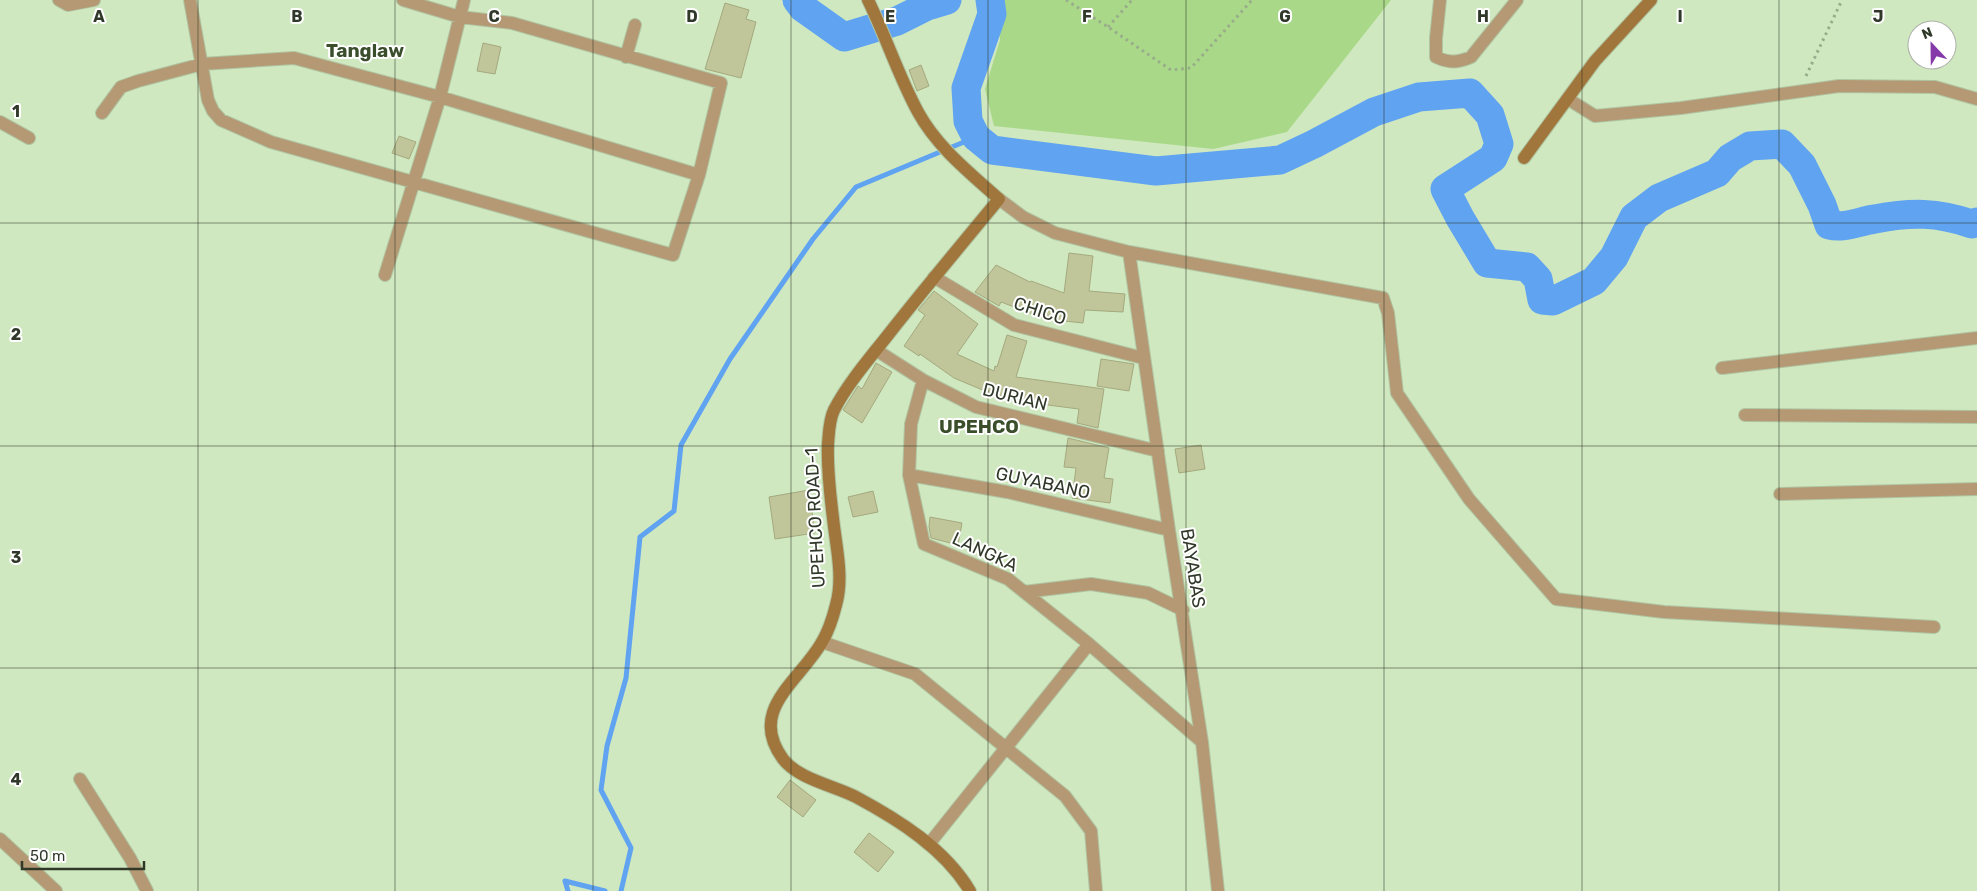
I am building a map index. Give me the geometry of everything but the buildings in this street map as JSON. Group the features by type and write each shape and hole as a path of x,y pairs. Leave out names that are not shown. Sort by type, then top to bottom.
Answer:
{"street":[{"path":"59,0 68,5 94,0"},
{"path":"190,0 208,100 213,111 221,120 271,142 673,255 699,175 721,84 512,23 460,17 403,0"},
{"path":"385,275 440,97 464,0"},
{"path":"1440,0 1436,57 1448,62 1461,61 1471,57 1517,0"},
{"path":"1524,158 1595,61 1651,0"},
{"path":"871,5 919,113 938,140 955,159 999,200 1023,217 1055,233 1129,252 1383,298 1388,313 1397,393 1469,499 1556,599 1664,612 1934,627"},
{"path":"626,57 635,25"},
{"path":"102,113 121,87 202,64 294,58 440,97 699,175"},
{"path":"1568,99 1595,116 1681,108 1839,86 1935,87 1977,98"},
{"path":"0,122 29,138"},
{"name":"UPEHCO ROAD-1","path":"970,891 953,867 929,844 856,797 793,770 783,760 776,747 771,734 770,722 776,704 822,642 836,604 839,582 839,551 833,521 827,469 829,428 832,413 841,396 876,350 999,200"},
{"name":"BAYABAS","path":"1129,252 1143,358 1202,742 1218,891"},
{"name":"CHICO","path":"934,277 1014,325 1143,358"},
{"path":"1722,368 1977,338"},
{"name":"DURIAN","path":"876,350 923,380 976,407 1158,451"},
{"name":"LANGKA","path":"923,380 911,424 909,475 924,544 1008,579 1089,644 1202,742"},
{"path":"1745,416 1977,418"},
{"name":"GUYABANO","path":"909,475 1007,492 1169,530"},
{"path":"1780,494 1977,489"},
{"path":"1024,592 1091,584 1148,593 1182,610"},
{"path":"822,642 915,674 1065,796 1091,831 1096,891"},
{"path":"929,844 1089,644"},
{"path":"80,779 130,858 147,891"},
{"path":"0,839 56,891"}],"path":[{"path":"1066,0 1108,26 1171,70 1191,68 1252,0"},
{"path":"1108,26 1132,0"},
{"path":"1799,91 1842,0"}],"green space":[{"path":"998,0 1391,0 1287,132 1213,149 994,126 985,89 1000,40"}],"waterway":[{"path":"797,0 803,8 844,37 897,21 927,6 947,0"},
{"path":"990,0 992,14 966,88 968,121 976,137 992,150 1156,171 1280,160 1374,112 1419,97 1470,93 1490,115 1499,144 1493,158 1445,189 1487,263 1527,267 1538,279 1542,300 1553,301 1594,281 1614,257 1634,217 1659,198 1717,173 1730,158 1750,146 1782,144 1802,165 1822,205 1829,225 1846,225 1912,214 1935,215 1972,224 1977,222"},
{"path":"621,891 631,848 601,790 607,746 626,678 640,537 674,511 681,445 730,359 813,239 856,187 976,137"},
{"path":"568,891 565,881 605,891"}],"district":[{"name":"Tanglaw","path":"365,50"},
{"name":"UPEHCO","path":"979,426"}]}
